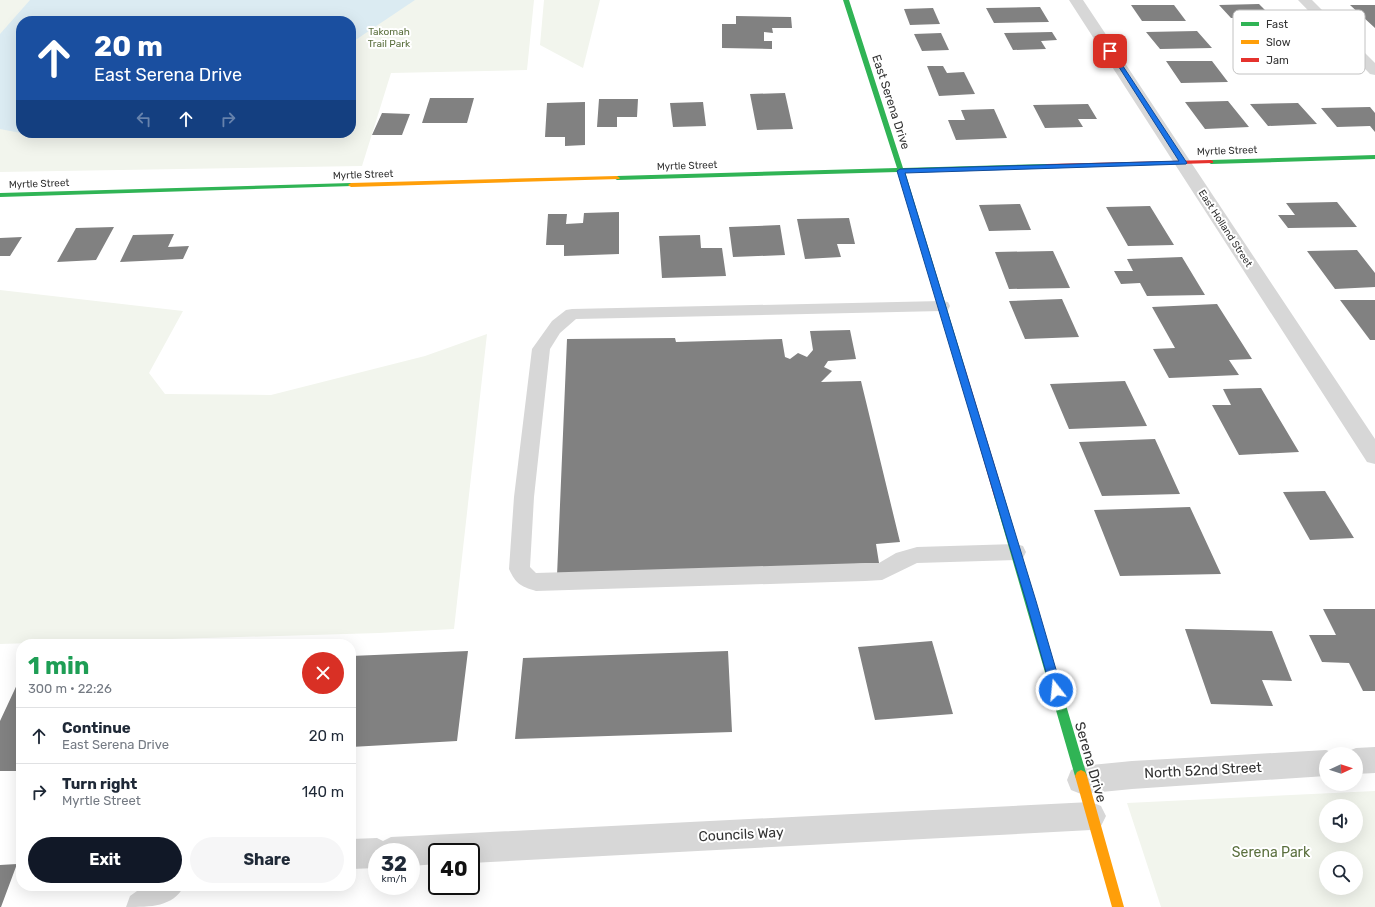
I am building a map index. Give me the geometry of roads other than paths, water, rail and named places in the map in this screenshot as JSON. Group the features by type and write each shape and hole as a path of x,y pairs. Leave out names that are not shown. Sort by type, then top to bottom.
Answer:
{"street":[{"name":"East Serena Drive","path":"846,0 942,306 1031,601"},
{"name":"East Holland Street","path":"1076,0 1375,456"},
{"path":"1305,0 1315,10"},
{"path":"1365,61 1375,71"},
{"name":"Myrtle Street","path":"0,195 1184,163 1375,156"},
{"name":"Serena Drive","path":"1031,601 1118,907"},
{"path":"1363,761 1375,760"},
{"name":"North 52nd Street","path":"1081,780 1132,775 1319,763"},
{"name":"Councils Way","path":"420,851 1091,816"},
{"path":"356,854 368,853"},
{"path":"141,907 163,891"}],"lane":[{"path":"942,306 572,314 565,318 552,329 541,348 524,497 518,569 526,579 536,582 865,572 882,571 902,559 917,555 1016,552"}],"park label":[{"name":"Takomah Trail Park","path":"389,36"},
{"name":"Serena Park","path":"1271,852"}]}
